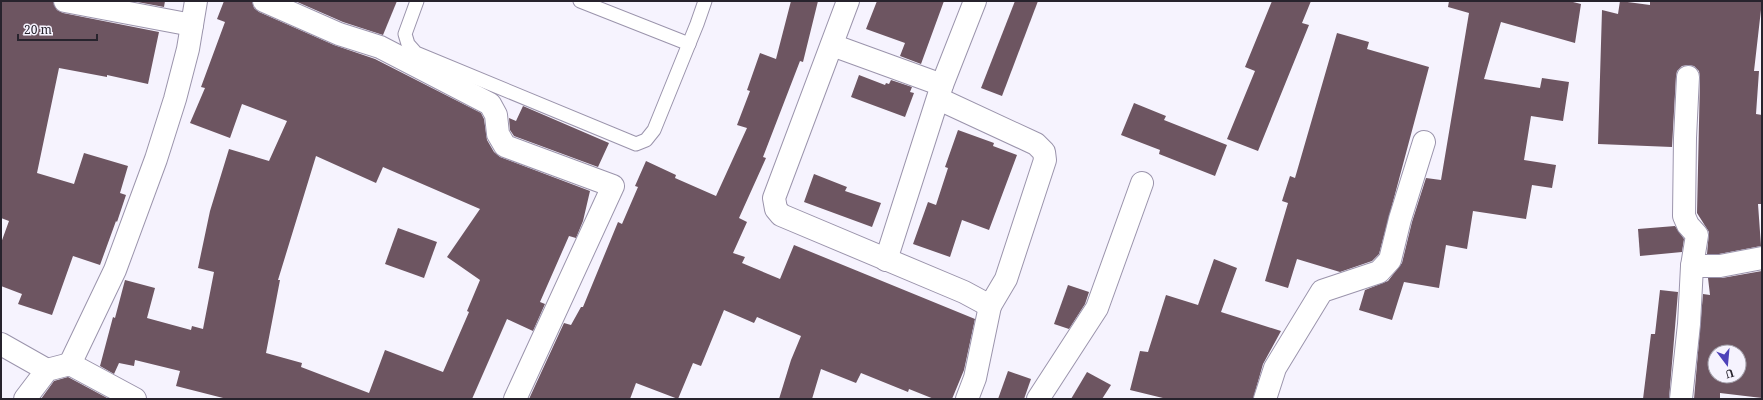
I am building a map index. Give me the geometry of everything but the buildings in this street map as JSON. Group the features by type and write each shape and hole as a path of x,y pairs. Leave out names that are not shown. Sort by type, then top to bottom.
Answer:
{"street":[{"path":"65,1 192,25"},
{"path":"70,364 115,270 156,159 175,99 188,49 196,1"},
{"path":"264,1 339,34 380,47 490,104 496,115 498,134 505,146 613,186 515,399"},
{"path":"848,1 774,203 776,209 781,215 964,292 990,306"},
{"path":"886,260 940,92 975,1"},
{"path":"832,45 940,92 1036,144 1044,152 1046,160 1006,279 990,306 975,378 967,399"},
{"path":"1681,399 1689,324 1692,266 1697,235 1688,225 1684,216 1685,138 1688,77"},
{"path":"1265,399 1275,368 1322,291 1379,272 1390,260 1400,219 1424,142"},
{"path":"1038,399 1097,308 1142,182"},
{"path":"1692,266 1720,266 1762,258"},
{"path":"1,344 47,370"},
{"path":"25,399 47,370 70,364 135,399"}],"lane":[{"path":"417,1 405,34 408,44 416,53 636,144 646,140 654,130 706,1"},
{"path":"580,1 689,44"}]}
